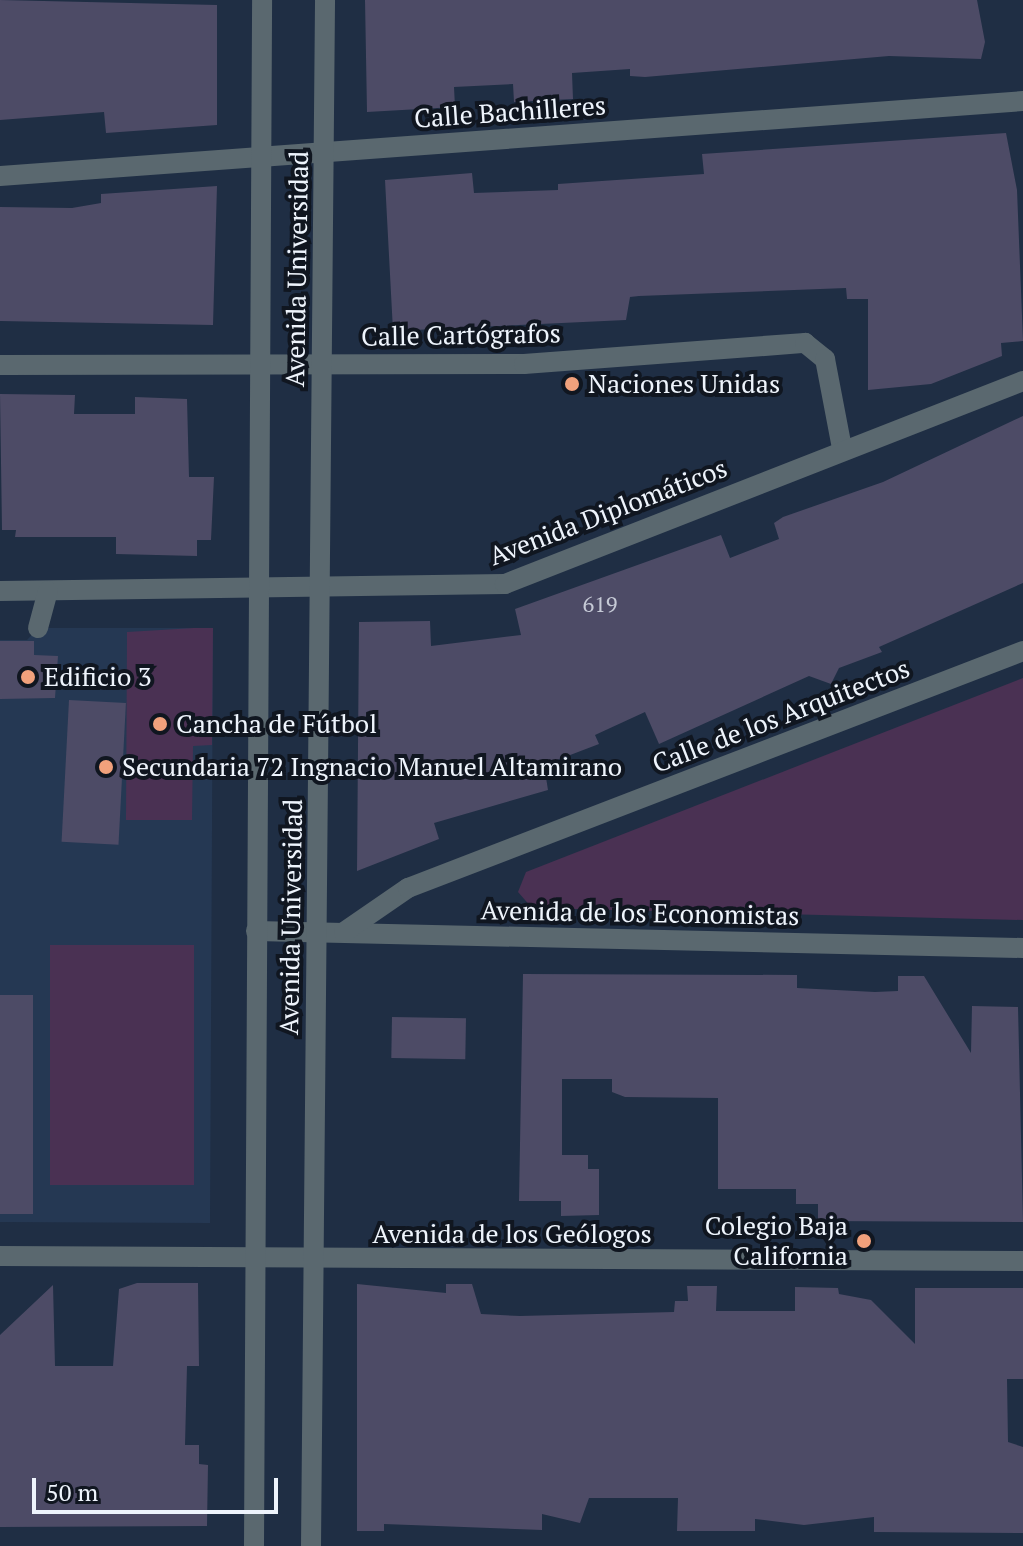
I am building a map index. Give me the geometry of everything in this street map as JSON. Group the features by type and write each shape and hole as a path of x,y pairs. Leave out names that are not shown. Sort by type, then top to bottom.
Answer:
{"street":[{"name":"Avenida Universidad","path":"254,1546 262,0"},
{"name":"Avenida Universidad","path":"311,1546 325,0"},
{"name":"Calle Bachilleres","path":"0,176 1023,101"},
{"name":"Calle Cartógrafos","path":"0,365 260,360 524,364 805,343 825,359 842,448"},
{"name":"Avenida Diplomáticos","path":"0,591 259,592 505,584 842,448 1023,381"},
{"path":"38,628 48,591"},
{"name":"Calle de los Arquitectos","path":"344,932 408,888 1023,651"},
{"name":"Avenida de los Economistas","path":"256,931 1023,948"},
{"name":"Avenida de los Geólogos","path":"0,1256 1023,1261"}],"shaded area":[{"path":"38,628 213,628 210,1223 0,1222 0,640 27,640"},
{"name":"Cancha de Fútbol","path":"213,628 212,745 193,746 192,820 126,820 127,632"},
{"path":"1023,678 1023,920 532,908 518,892 526,872"},
{"path":"50,945 194,945 194,1185 50,1185"}],"building":[{"path":"0,0 217,5 217,125 106,133 104,112 0,120"},
{"path":"365,0 977,0 985,42 981,59 889,56 645,77 630,76 630,69 572,73 573,99 514,102 513,84 454,87 455,107 367,112"},
{"path":"1006,133 1017,190 1023,341 1001,343 1002,356 931,384 868,390 868,299 847,299 846,288 639,296 630,297 626,320 393,331 385,180 472,173 474,193 558,190 558,184 704,174 702,154"},
{"path":"217,186 213,325 0,321 0,207 72,208 101,203 101,194"},
{"path":"0,394 75,395 74,414 135,414 135,397 187,399 189,477 214,477 211,540 197,540 197,556 116,554 116,537 15,537 16,530 2,530"},
{"path":"1023,416 1023,583 879,647 882,652 839,668 831,684 809,676 659,744 645,712 595,735 599,744 544,765 548,790 434,823 439,839 357,871 359,622 430,621 431,646 521,635 515,609 721,535 730,558 779,539 774,523 783,517 883,482"},
{"name":"Edificio 3","path":"0,641 34,641 34,655 58,656 55,698 0,699"},
{"path":"69,700 126,703 118,845 62,842"},
{"path":"523,974 797,975 797,988 875,992 898,991 898,976 924,976 971,1053 972,1006 1018,1007 1023,1222 818,1221 818,1204 796,1204 796,1189 718,1189 718,1098 625,1097 612,1092 612,1079 562,1079 562,1155 588,1155 588,1169 599,1169 599,1215 561,1216 561,1201 519,1201"},
{"path":"0,995 33,995 33,1214 0,1214"},
{"path":"392,1017 466,1018 465,1059 391,1058"},
{"path":"137,1283 198,1283 199,1366 187,1366 185,1445 199,1445 199,1464 208,1465 207,1526 0,1527 0,1335 53,1285 55,1366 113,1366 119,1289"},
{"path":"357,1284 446,1293 446,1284 472,1284 481,1314 520,1316 674,1312 675,1301 688,1301 687,1286 717,1286 716,1311 795,1311 795,1287 838,1288 839,1294 871,1300 915,1344 915,1288 1023,1288 1023,1379 1007,1379 1008,1442 1023,1447 1023,1533 874,1532 874,1517 804,1525 755,1519 755,1531 677,1531 678,1498 589,1498 580,1523 542,1514 542,1530 384,1524 384,1531 357,1531"}],"place":[{"name":"Naciones Unidas","path":"572,384"},
{"name":"Edificio 3","path":"28,677"},
{"name":"Cancha de Fútbol","path":"160,724"},
{"name":"Secundaria 72 Ingnacio Manuel Altamirano","path":"106,767"},
{"name":"Colegio Baja California","path":"864,1241"}]}
